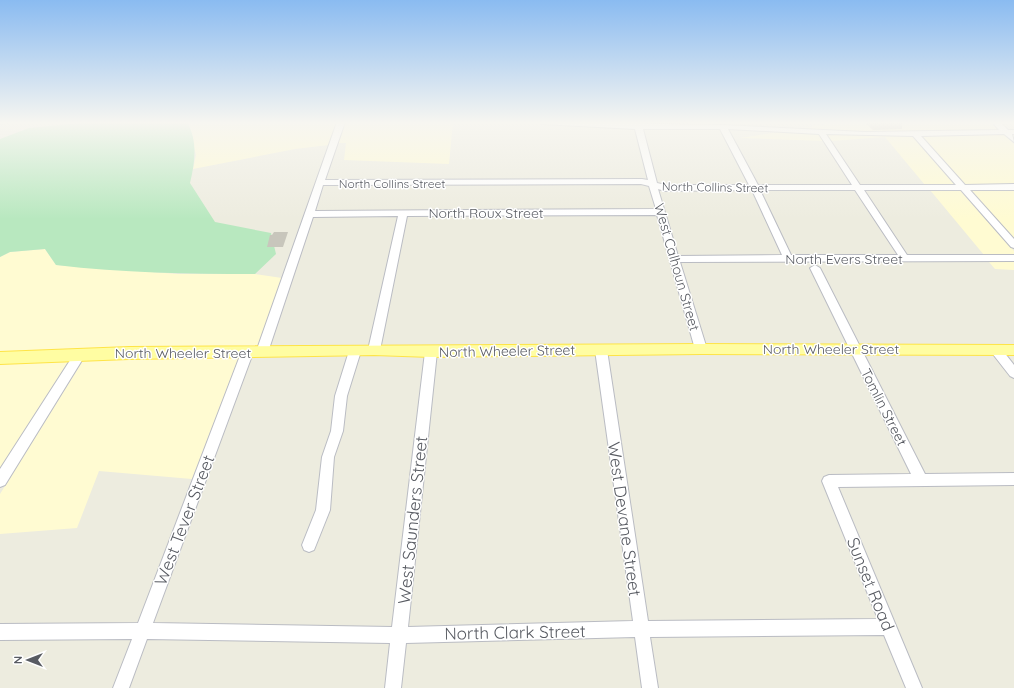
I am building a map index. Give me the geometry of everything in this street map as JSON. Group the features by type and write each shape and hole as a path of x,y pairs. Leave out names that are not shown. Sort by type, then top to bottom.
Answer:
{"main road":[{"name":"North Wheeler Street","path":"0,358 80,354 247,353 374,350 431,352 701,349 1014,350"}],"street":[{"path":"262,352 330,154"},
{"name":"West Calhoun Street","path":"645,154 701,349"},
{"path":"737,154 788,259"},
{"path":"835,154 905,259"},
{"path":"934,154 1014,245"},
{"name":"North Collins Street","path":"321,183 642,181 665,188 1014,187"},
{"name":"North Roux Street","path":"310,214 661,212"},
{"path":"374,350 389,278 390,261 403,214"},
{"name":"North Evers Street","path":"675,259 1014,258"},
{"name":"Tomlin Street","path":"815,268 921,480"},
{"name":"West Devane Street","path":"601,350 650,688"},
{"path":"996,350 1014,374"},
{"path":"308,545 323,510 328,458 337,431 341,396 355,351"},
{"name":"West Saunders Street","path":"393,688 431,352"},
{"name":"West Tever Street","path":"121,688 247,353"},
{"path":"0,482 80,354"},
{"path":"921,480 1014,479"},
{"name":"Sunset Road","path":"914,688 829,481 921,480"},
{"name":"North Clark Street","path":"0,632 142,631 399,635 641,629 888,627"}],"shaded area":[{"path":"196,154 269,154 193,169"},
{"path":"345,154 450,154 449,164 344,160"},
{"path":"899,154 929,154 956,185 925,185"},
{"path":"938,154 1014,154 1014,185 966,185"},
{"path":"930,190 960,190 1014,251 1014,255 984,255"},
{"path":"970,190 1014,190 1014,239"},
{"path":"45,249 56,265 178,274 255,274 282,278 258,348 0,353 0,257 10,252"},
{"path":"989,262 1014,262 1014,270 995,269"},
{"path":"239,357 192,479 99,471 77,528 0,534 0,494 84,359"},
{"path":"70,359 0,469 0,362"}],"green space":[{"path":"0,154 194,154 190,183 215,222 271,233 276,254 255,274 205,274 106,270 56,265 45,249 10,252 0,257"}],"building":[{"path":"274,232 288,232 283,247 267,247 270,235"}]}
